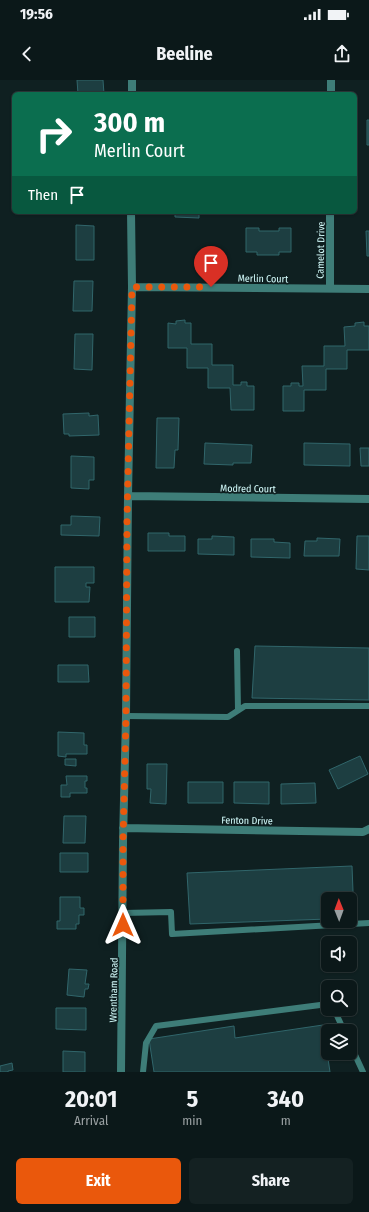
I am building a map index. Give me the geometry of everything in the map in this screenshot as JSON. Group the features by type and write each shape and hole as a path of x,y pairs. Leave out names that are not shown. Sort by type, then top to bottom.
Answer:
{"street":[{"path":"132,80 132,92"},
{"path":"331,92 332,80"},
{"name":"Wrentham Road","path":"121,1072 123,828 132,287 131,214"},
{"name":"Camelot Drive","path":"330,214 330,288"},
{"name":"Merlin Court","path":"132,287 369,289"},
{"name":"Modred Court","path":"128,496 369,499"},
{"name":"Fenton Drive","path":"123,828 363,832 369,829"}],"lane":[{"path":"237,652 238,710"},
{"path":"126,716 228,717 245,706 369,706"},
{"path":"123,913 171,912 172,934 369,923"},
{"path":"143,1072 146,1043 156,1026 321,1005"},
{"path":"357,1059 363,1072"}],"building":[{"path":"77,80 103,80 104,92 78,92"},
{"path":"367,120 369,120 369,145 367,145"},
{"path":"175,214 199,214 199,218 175,217"},
{"path":"76,225 94,226 94,260 76,260"},
{"path":"246,228 259,228 259,231 279,231 279,228 291,228 291,252 279,252 279,255 257,255 257,252 246,252"},
{"path":"366,231 369,231 369,256 367,256"},
{"path":"74,281 93,281 92,311 73,311"},
{"path":"185,320 185,323 191,323 191,344 212,344 212,365 233,365 233,385 241,385 241,382 247,382 247,386 254,386 254,410 231,410 230,388 208,388 208,368 187,368 187,348 168,348 168,323 176,324 176,321"},
{"path":"364,322 364,326 369,326 369,350 347,350 347,369 326,369 326,390 304,390 304,411 283,411 283,386 291,386 291,383 299,383 299,386 303,386 302,366 324,366 324,346 345,346 344,327 355,326 355,323"},
{"path":"75,334 93,334 92,370 74,369"},
{"path":"89,413 89,416 98,415 99,435 69,436 69,434 64,434 63,414"},
{"path":"157,418 179,418 178,450 175,450 174,468 156,468"},
{"path":"205,443 252,445 251,463 233,463 233,465 204,464"},
{"path":"304,443 350,444 350,466 304,465"},
{"path":"360,448 369,448 369,466 361,466"},
{"path":"71,456 94,457 94,480 89,480 89,489 71,488"},
{"path":"71,516 100,517 99,536 61,535 61,525 71,525"},
{"path":"148,533 169,533 169,536 185,536 185,551 148,551"},
{"path":"212,536 234,537 234,555 198,554 198,539 212,539"},
{"path":"357,536 369,536 369,570 356,569"},
{"path":"317,538 340,539 339,556 304,556 305,541 317,541"},
{"path":"251,539 274,539 274,542 290,543 290,558 251,557"},
{"path":"55,567 94,567 94,583 86,583 86,587 90,587 89,602 55,602"},
{"path":"69,617 95,617 95,637 69,637"},
{"path":"255,646 369,648 369,700 252,698"},
{"path":"58,665 88,665 89,682 58,682"},
{"path":"58,732 84,733 84,745 87,745 87,754 66,754 66,757 58,756"},
{"path":"360,756 368,774 338,789 329,770"},
{"path":"65,759 76,759 76,766 65,765"},
{"path":"147,764 167,764 166,804 150,803 151,789 147,789"},
{"path":"66,776 87,776 85,788 87,788 87,793 70,793 70,797 61,797 61,785 67,785"},
{"path":"188,782 223,782 223,803 188,803"},
{"path":"234,782 269,782 269,804 234,803"},
{"path":"315,783 316,803 281,804 281,784"},
{"path":"64,816 86,816 85,843 63,843"},
{"path":"60,853 88,853 88,872 60,872"},
{"path":"352,866 353,892 321,892 321,919 190,924 187,873"},
{"path":"60,897 80,897 80,908 84,908 84,915 79,915 79,924 76,924 76,929 57,929 57,921 60,921"},
{"path":"69,969 87,970 85,984 89,984 88,989 85,989 84,997 67,995"},
{"path":"56,1008 86,1008 86,1030 56,1029"},
{"path":"321,1025 321,1060 328,1060 330,1072 154,1072 149,1039 234,1026 235,1038"},
{"path":"63,1051 85,1052 85,1072 63,1072"},
{"path":"12,1063 13,1070 8,1072 0,1072 0,1066"}],"route":[{"path":"123,925 127,523 132,287 211,287"}]}
